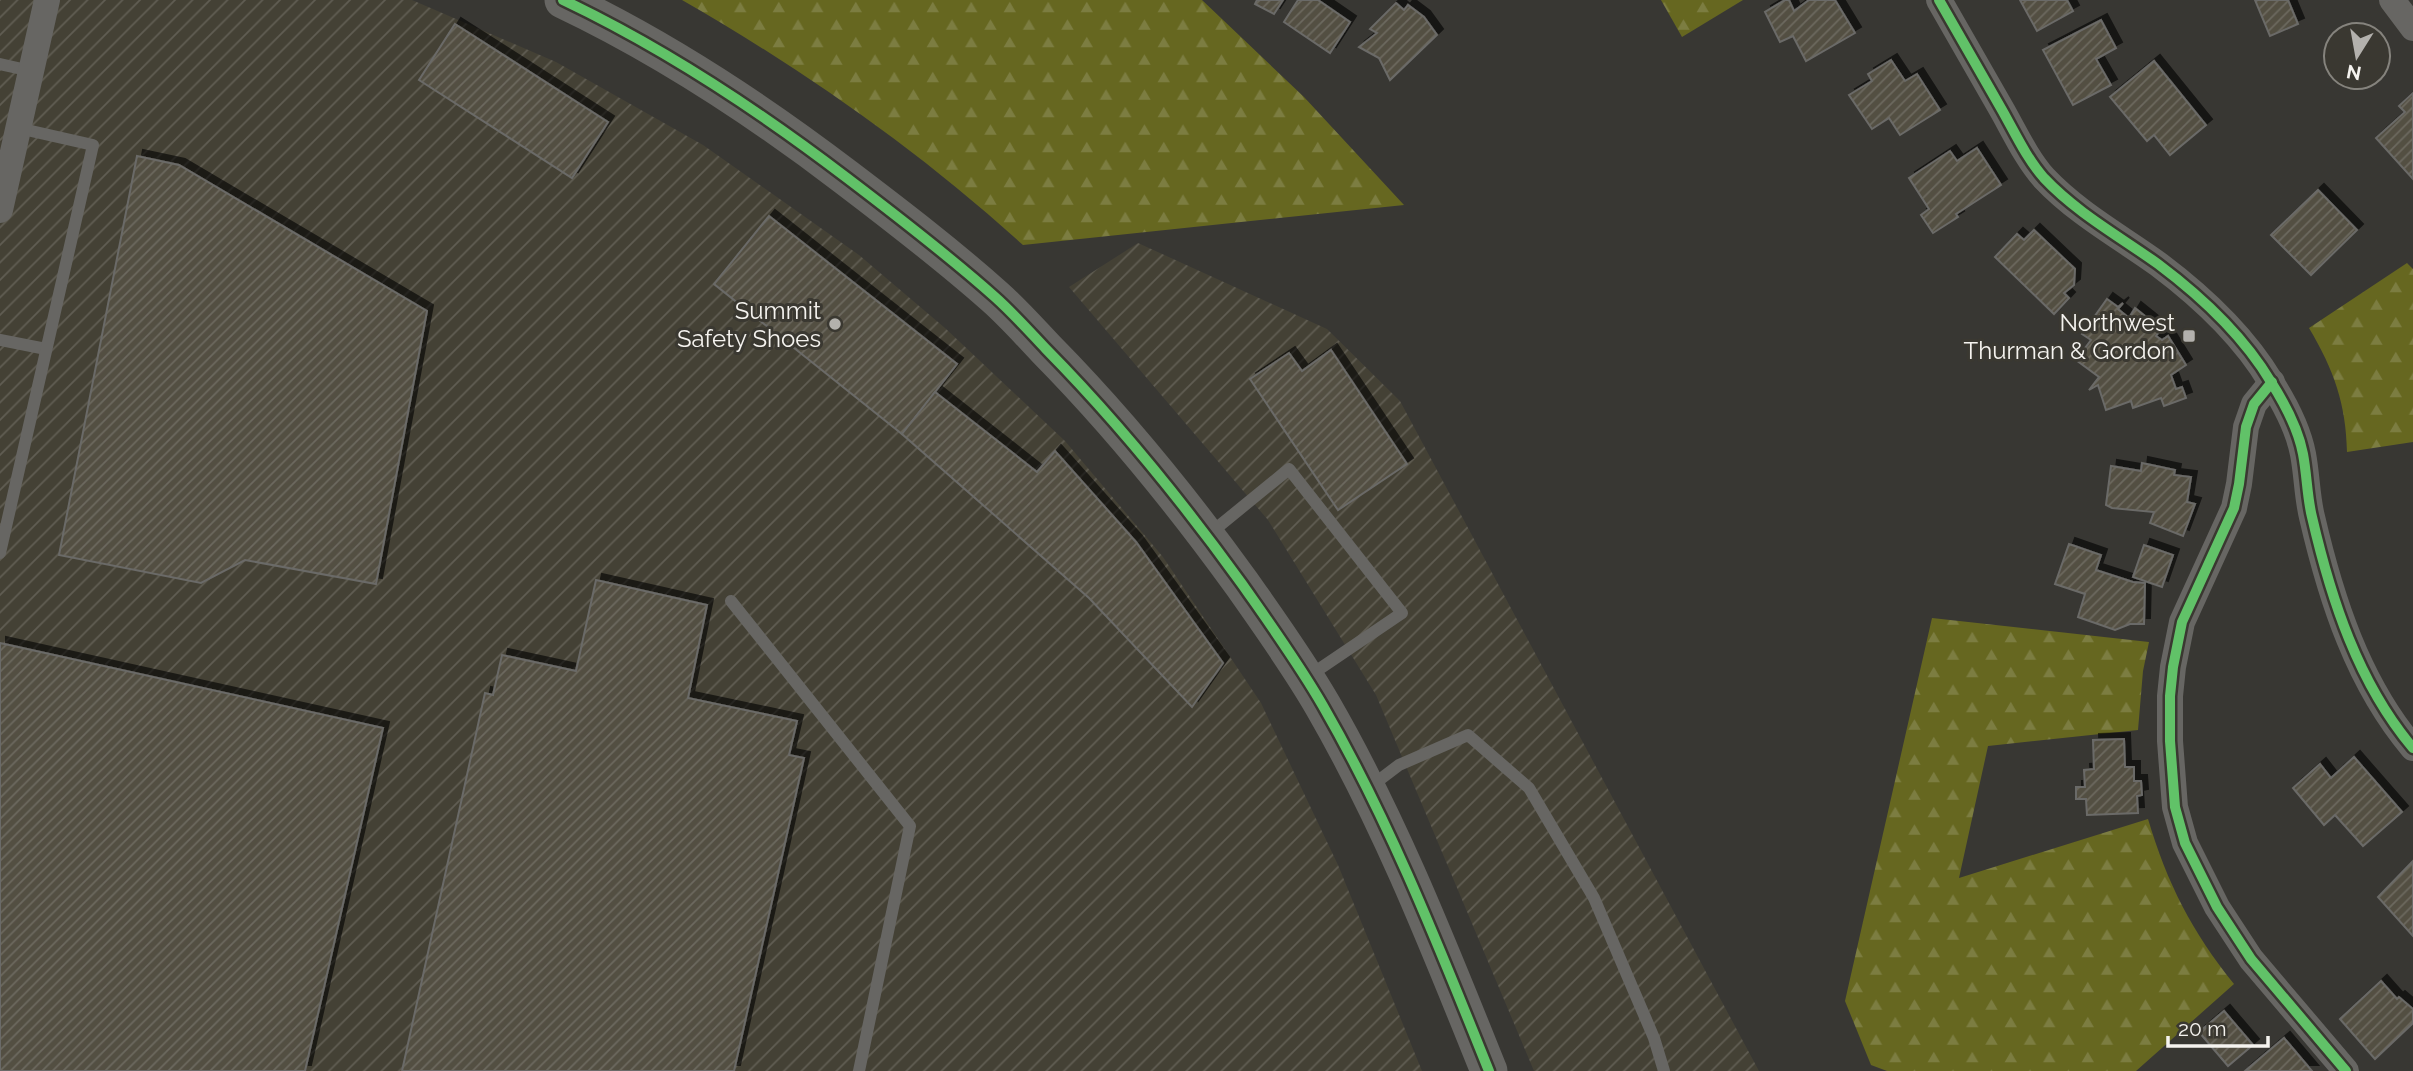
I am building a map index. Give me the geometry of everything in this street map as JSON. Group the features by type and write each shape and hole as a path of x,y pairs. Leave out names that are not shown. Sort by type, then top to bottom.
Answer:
{"main road":[{"path":"563,0 689,68 795,138 896,215 997,298 1086,389 1169,486 1306,678 1368,788 1447,965 1489,1071"}],"street":[{"path":"0,210 47,0"},
{"path":"1938,0 2022,145 2043,176 2066,199 2160,266 2215,312 2256,357 2272,382 2288,410 2298,436 2322,561 2354,655 2393,724 2413,748"},
{"path":"2392,0 2413,29"},
{"path":"2272,382 2254,404 2246,427 2234,508 2182,622 2170,696 2169,741 2175,807 2185,843 2217,907 2244,949 2346,1071"}],"lane":[{"path":"0,64 32,71"},
{"path":"0,553 93,145 18,128"},
{"path":"0,340 46,349"},
{"path":"1207,536 1289,469 1402,613 1306,678"},
{"path":"731,601 910,826 859,1071"},
{"path":"1368,788 1399,765 1468,735 1529,788 1594,898 1654,1038 1664,1071"}],"shaded area":[{"path":"0,0 412,0 556,62 703,145 859,255 945,328 1065,441 1163,557 1261,703 1338,865 1422,1071 0,1071"},
{"path":"1138,243 1327,329 1400,401 1759,1071 1534,1071 1376,695 1268,520 1069,287"}],"green space":[{"path":"682,0 1202,0 1304,97 1404,205 1023,245 943,176 859,113 772,54"},
{"path":"1661,0 1743,0 1682,37"},
{"path":"2407,263 2413,269 2413,442 2347,452 2344,418 2337,388 2309,328"},
{"path":"1932,618 2149,642 2143,671 2138,730 1988,746 1959,878 2148,819 2182,906 2234,984 2136,1071 1887,1071 1871,1065 1845,1001"}],"building":[{"path":"1257,0 1283,0 1274,14 1255,4"},
{"path":"1298,0 1318,0 1350,22 1330,53 1284,22"},
{"path":"1789,0 1794,11 1809,0 1835,0 1855,33 1806,61 1793,36 1780,42 1765,12"},
{"path":"2020,0 2067,0 2073,11 2037,31"},
{"path":"2255,0 2288,0 2298,24 2270,36"},
{"path":"1396,3 1404,10 1408,5 1424,17 1437,35 1390,80 1379,58 1359,47 1377,33 1370,29"},
{"path":"2101,20 2116,48 2096,59 2111,85 2073,105 2043,50"},
{"path":"455,24 608,122 572,178 419,80"},
{"path":"1891,60 1905,81 1917,74 1940,110 1900,135 1889,118 1872,129 1849,95 1872,81 1868,74"},
{"path":"2154,61 2206,125 2170,155 2154,135 2147,141 2110,97"},
{"path":"2413,93 2413,179 2376,138 2405,112 2399,106"},
{"path":"1977,148 2001,185 1956,214 1958,217 1933,233 1921,215 1929,209 1909,178 1950,151 1957,161"},
{"path":"137,156 179,165 427,311 376,584 245,560 201,583 59,555"},
{"path":"2318,190 2357,230 2311,275 2271,235"},
{"name":"Summit Safety Shoes","path":"769,216 957,364 902,434 714,284"},
{"path":"2034,230 2075,269 2074,285 2064,293 2069,298 2054,314 1995,257 2017,234 2024,240"},
{"path":"2107,299 2118,307 2123,303 2118,309 2129,318 2135,308 2161,329 2156,336 2162,340 2168,336 2186,365 2171,375 2176,389 2182,387 2186,398 2164,406 2161,398 2133,408 2131,401 2106,410 2098,385 2089,390 2099,377 2076,360 2091,340 2082,334"},
{"path":"1331,350 1407,464 1338,510 1250,379 1289,353 1302,371"},
{"path":"935,392 1037,472 1055,451 1136,542 1223,663 1192,707 1089,598 902,434"},
{"path":"2142,463 2175,470 2174,475 2191,477 2187,502 2195,504 2183,536 2150,523 2154,512 2112,508 2106,505 2111,466 2141,471"},
{"path":"2069,544 2101,555 2096,570 2133,582 2145,583 2144,624 2130,624 2115,630 2078,617 2085,594 2055,584"},
{"path":"2144,545 2173,555 2162,587 2133,577"},
{"path":"596,580 707,605 688,698 797,721 789,755 804,758 734,1071 402,1071 485,693 493,695 502,655 576,671"},
{"path":"0,643 383,728 305,1071 0,1071"},
{"path":"2124,739 2125,767 2134,767 2134,781 2141,781 2142,795 2137,796 2138,813 2087,815 2086,799 2076,799 2076,787 2085,787 2084,770 2094,769 2093,740"},
{"path":"2354,757 2402,812 2363,846 2335,815 2324,825 2293,788 2320,764 2331,778"},
{"path":"2413,861 2413,936 2378,897"},
{"path":"2381,981 2397,999 2399,997 2413,1009 2413,1023 2375,1059 2340,1019"},
{"path":"2224,1011 2253,1045 2228,1066 2199,1032"},
{"path":"2284,1038 2312,1071 2245,1071"}],"cycle path":[{"path":"563,0 637,38 710,82 779,128 885,207 1002,303 1124,434 1173,492 1242,584 1323,706 1392,840 1489,1071"},
{"path":"1939,0 2032,163 2044,178 2084,213 2158,264 2206,303 2248,348 2271,382 2290,416 2301,444 2310,509 2328,579 2349,639 2377,696 2413,748"},
{"path":"2272,382 2254,404 2246,427 2234,508 2182,622 2170,696 2175,807 2185,843 2217,907 2251,959 2346,1071"}],"place":[{"name":"Summit Safety Shoes","path":"835,324"},
{"name":"Northwest Thurman & Gordon","path":"2189,336"}]}
